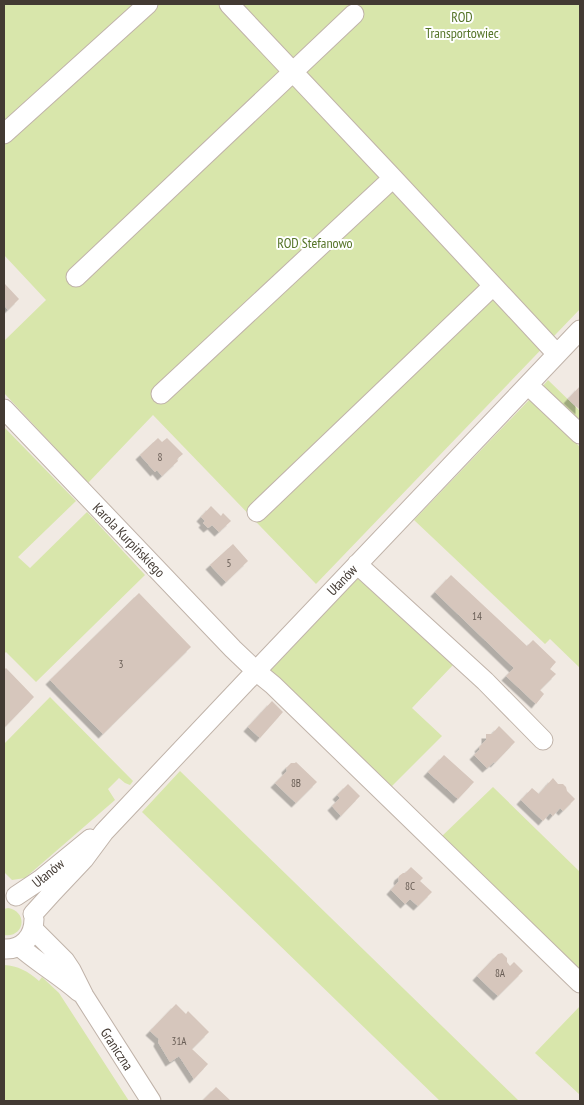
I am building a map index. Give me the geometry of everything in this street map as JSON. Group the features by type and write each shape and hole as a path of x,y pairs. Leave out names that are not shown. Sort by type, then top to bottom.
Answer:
{"street":[{"path":"4,134 148,4"},
{"path":"229,4 557,354"},
{"path":"76,277 354,14"},
{"path":"161,394 393,178"},
{"path":"257,512 492,286"},
{"name":"Ułanów","path":"12,947 29,938 33,922 52,893 84,860 104,832 580,330"},
{"path":"528,385 580,434"},
{"name":"Karola Kurpińskiego","path":"4,409 256,671 273,685 580,983"},
{"path":"357,564 485,681 543,740"},
{"name":"Ułanów","path":"10,895 40,880 91,838 104,832"},
{"name":"Graniczna","path":"10,895 27,903 33,922 71,970 84,996 151,1101"},
{"name":"Graniczna","path":"12,947 28,954 68,982 84,996"}],"green space":[{"name":"ROD Stefanowo","path":"4,4 580,4 580,309 316,584 153,415 88,483 4,393 4,341 46,300 4,255"},
{"path":"548,380 580,411 580,426 540,389"},
{"path":"530,399 580,447 580,668 550,639 545,644 414,520"},
{"path":"4,427 76,501 18,557 30,568 87,512 145,575 36,682 6,652 4,654"},
{"path":"360,576 453,665 412,708 442,736 390,788 270,671"},
{"path":"50,697 133,781 130,785 119,778 108,789 115,800 25,878 12,880 4,872 4,744"},
{"path":"180,771 519,1101 440,1101 142,812"},
{"path":"493,787 580,872 580,973 441,837"},
{"path":"4,909 15,910 19,914 21,924 20,929 16,933 4,935"},
{"path":"4,965 23,970 39,981 42,977 59,993 129,1101 4,1101"},
{"path":"580,1006 580,1095 535,1053"}],"building":[{"path":"5,284 19,299 8,310 4,305"},
{"path":"580,386 580,410 568,399"},
{"path":"158,438 162,442 167,438 183,454 162,476 157,470 155,472 140,455"},
{"path":"211,506 221,516 223,513 231,521 219,532 212,525 208,528 203,523 205,521 201,517"},
{"path":"233,544 248,561 226,582 210,565"},
{"path":"451,575 527,646 533,640 556,662 550,669 556,674 540,690 544,694 536,704 506,676 514,668 435,592"},
{"path":"139,593 191,647 103,734 50,680"},
{"path":"6,668 34,697 4,728 4,670"},
{"path":"272,701 283,712 260,738 248,727"},
{"path":"499,726 515,742 495,763 487,768 474,755 486,740 486,734 492,734"},
{"path":"444,755 474,782 458,799 428,772"},
{"path":"296,762 317,782 296,803 275,783 287,771 286,768 291,763"},
{"path":"553,778 558,784 563,784 575,799 563,811 560,808 553,816 550,813 543,821 521,800 532,788 539,794"},
{"path":"348,784 360,796 341,816 332,806 340,798 337,795"},
{"path":"411,867 423,878 420,881 432,892 418,906 410,899 405,904 391,890 399,881 399,876"},
{"path":"502,953 507,958 510,966 514,962 523,971 498,996 477,976 498,954"},
{"path":"176,1004 186,1014 188,1011 209,1032 192,1049 208,1064 194,1079 179,1056 170,1062 158,1042 159,1039 150,1031"},
{"path":"216,1087 231,1101 202,1101"}],"park label":[{"name":"ROD Transportowiec","path":"462,25"}]}
